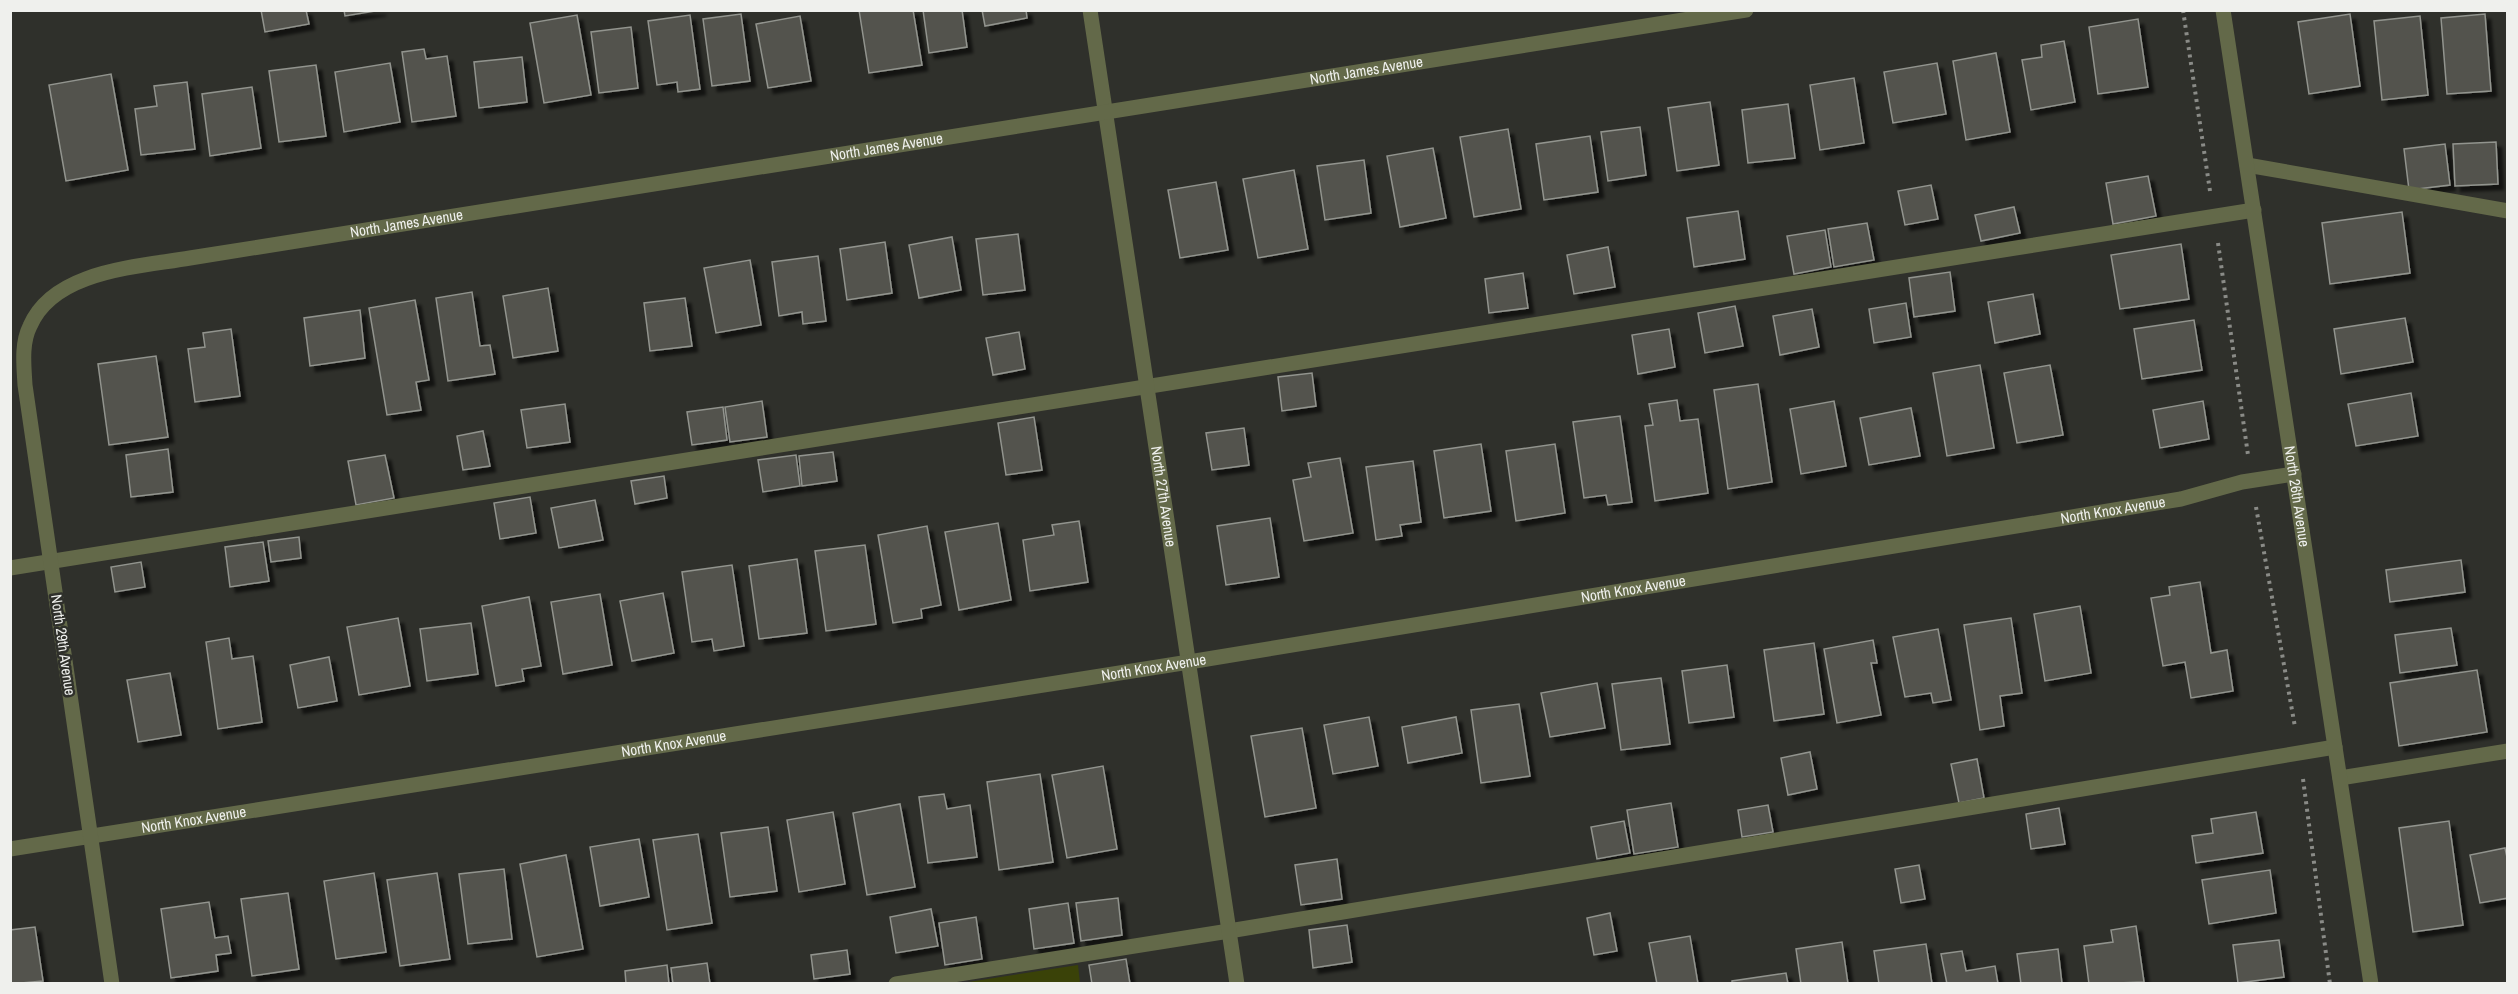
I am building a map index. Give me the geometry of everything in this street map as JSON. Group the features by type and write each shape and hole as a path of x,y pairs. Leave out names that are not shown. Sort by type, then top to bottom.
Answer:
{"street":[{"name":"North 27th Avenue","path":"1090,10 1237,984"},
{"name":"North James Avenue","path":"39,310 52,297 70,285 104,273 1746,10"},
{"name":"North 26th Avenue","path":"2223,10 2372,984"},
{"path":"2247,165 2508,211"},
{"path":"10,568 2254,210"},
{"name":"North 29th Avenue","path":"39,310 30,325 23,358 25,386 112,984"},
{"name":"North Knox Avenue","path":"10,849 1189,662 2181,499 2242,482 2294,474"},
{"path":"896,984 1229,931 2335,747"},
{"path":"2340,778 2508,751"}],"green space":[{"path":"1078,965 1080,983 962,983"}],"building":[{"path":"261,10 306,10 309,24 265,32"},
{"path":"344,10 381,10 345,16"},
{"path":"859,10 913,10 922,65 869,73"},
{"path":"923,10 962,10 967,47 929,53"},
{"path":"982,10 1026,10 1027,18 985,26"},
{"path":"741,14 750,81 712,86 703,19"},
{"path":"2350,14 2360,86 2309,94 2298,22"},
{"path":"2485,14 2491,91 2447,94 2441,18"},
{"path":"577,15 591,95 544,103 530,23"},
{"path":"690,15 700,89 678,92 677,82 657,85 648,21"},
{"path":"800,16 811,81 768,88 756,24"},
{"path":"2420,16 2428,95 2382,100 2374,21"},
{"path":"2138,19 2148,87 2098,94 2089,27"},
{"path":"631,27 638,88 599,93 591,32"},
{"path":"2064,41 2075,102 2031,110 2022,60 2042,57 2041,45"},
{"path":"424,49 426,59 447,56 456,116 412,122 402,52"},
{"path":"1996,53 2010,132 1966,140 1953,61"},
{"path":"522,57 527,102 479,108 474,62"},
{"path":"390,63 400,122 344,132 335,72"},
{"path":"1937,63 1946,114 1893,123 1884,72"},
{"path":"316,65 326,136 279,142 269,71"},
{"path":"111,74 128,170 66,181 49,85"},
{"path":"1854,78 1864,143 1820,150 1810,85"},
{"path":"187,82 195,149 141,155 135,109 157,106 154,86"},
{"path":"252,87 261,148 210,156 202,94"},
{"path":"1710,102 1719,165 1677,171 1668,108"},
{"path":"1788,104 1795,158 1748,163 1742,110"},
{"path":"1640,127 1646,175 1608,181 1601,132"},
{"path":"1508,129 1521,209 1474,217 1460,137"},
{"path":"1590,136 1598,192 1544,200 1536,144"},
{"path":"2496,142 2498,184 2455,186 2453,144"},
{"path":"2445,144 2450,185 2409,190 2404,149"},
{"path":"1433,148 1446,218 1400,227 1387,156"},
{"path":"1364,160 1371,213 1325,220 1317,166"},
{"path":"1294,170 1308,249 1258,258 1243,179"},
{"path":"2148,176 2156,216 2113,224 2106,183"},
{"path":"1216,182 1228,250 1180,258 1168,190"},
{"path":"1931,185 1938,219 1905,225 1898,191"},
{"path":"2014,207 2020,233 1981,241 1975,215"},
{"path":"1738,211 1745,259 1694,267 1687,218"},
{"path":"2402,212 2410,273 2330,284 2322,223"},
{"path":"1867,223 1874,260 1834,267 1828,229"},
{"path":"1825,230 1831,267 1794,274 1787,236"},
{"path":"1018,234 1025,290 983,295 976,239"},
{"path":"952,237 961,290 919,298 909,245"},
{"path":"885,242 892,293 847,300 840,249"},
{"path":"2181,244 2189,299 2120,309 2111,255"},
{"path":"1608,247 1615,287 1574,294 1567,255"},
{"path":"818,256 826,321 803,324 802,312 779,316 772,262"},
{"path":"750,260 761,325 716,333 704,268"},
{"path":"1950,272 1955,311 1914,317 1909,278"},
{"path":"1523,273 1528,308 1489,313 1485,279"},
{"path":"548,288 558,351 513,358 503,296"},
{"path":"472,292 480,346 490,345 495,374 448,381 436,298"},
{"path":"2033,294 2040,334 1995,343 1988,302"},
{"path":"685,298 692,346 650,351 644,303"},
{"path":"415,300 429,380 416,382 421,410 387,415 369,308"},
{"path":"1906,303 1911,337 1874,343 1869,309"},
{"path":"1735,306 1743,346 1705,353 1698,313"},
{"path":"1812,309 1819,347 1780,355 1773,316"},
{"path":"360,310 365,358 310,366 304,318"},
{"path":"2405,318 2413,362 2341,374 2334,329"},
{"path":"2194,320 2202,370 2142,379 2134,329"},
{"path":"231,329 240,396 195,402 188,349 205,347 203,333"},
{"path":"1669,329 1675,367 1638,374 1632,335"},
{"path":"1019,332 1025,369 993,375 986,338"},
{"path":"156,356 168,437 109,445 98,364"},
{"path":"1980,365 1994,448 1947,456 1933,373"},
{"path":"2050,365 2063,435 2017,443 2004,373"},
{"path":"1312,373 1316,406 1282,411 1278,377"},
{"path":"1758,384 1772,482 1728,489 1714,390"},
{"path":"2411,393 2418,436 2356,446 2348,404"},
{"path":"1677,400 1680,421 1698,419 1708,493 1655,501 1645,426 1653,425 1649,404"},
{"path":"762,401 767,437 730,442 725,407"},
{"path":"1834,401 1846,466 1801,474 1790,409"},
{"path":"2203,401 2209,439 2160,448 2153,410"},
{"path":"565,404 570,442 527,448 521,410"},
{"path":"723,407 727,440 692,445 687,412"},
{"path":"1911,408 1920,456 1869,465 1860,418"},
{"path":"1620,416 1632,502 1608,505 1606,495 1584,498 1573,422"},
{"path":"1034,417 1042,470 1006,475 998,423"},
{"path":"1244,428 1249,465 1212,470 1206,433"},
{"path":"483,431 490,466 463,470 457,436"},
{"path":"1481,444 1491,511 1444,518 1434,451"},
{"path":"1555,444 1565,513 1516,521 1506,451"},
{"path":"168,449 173,492 131,497 126,455"},
{"path":"833,452 837,481 802,486 799,456"},
{"path":"385,455 394,498 356,505 348,461"},
{"path":"796,455 800,486 763,492 758,460"},
{"path":"1340,458 1353,533 1304,541 1293,480 1311,477 1308,463"},
{"path":"1413,461 1421,522 1400,525 1402,536 1376,540 1366,467"},
{"path":"664,476 667,498 635,504 631,481"},
{"path":"530,497 536,533 500,539 494,503"},
{"path":"595,500 603,540 559,548 551,508"},
{"path":"1270,518 1279,577 1226,585 1217,526"},
{"path":"1079,521 1088,582 1030,591 1023,540 1054,535 1052,525"},
{"path":"998,523 1011,600 959,610 945,532"},
{"path":"927,526 941,605 921,609 922,618 893,623 878,535"},
{"path":"299,537 301,558 271,562 268,541"},
{"path":"263,542 269,581 230,587 225,547"},
{"path":"865,545 876,624 826,631 815,551"},
{"path":"797,559 807,633 759,639 749,566"},
{"path":"2461,560 2465,592 2390,602 2386,570"},
{"path":"141,562 145,587 115,592 111,567"},
{"path":"732,565 744,646 714,651 712,639 692,642 682,572"},
{"path":"2200,582 2211,653 2227,650 2233,691 2191,698 2185,662 2163,666 2151,598 2170,595 2169,587"},
{"path":"663,593 674,653 632,661 620,601"},
{"path":"600,594 612,665 563,674 551,602"},
{"path":"529,597 541,666 522,669 524,681 496,686 482,606"},
{"path":"2080,606 2091,673 2045,681 2034,614"},
{"path":"398,618 410,686 359,695 347,627"},
{"path":"2011,618 2022,693 2000,696 2004,726 1980,730 1964,625"},
{"path":"471,623 478,674 427,681 420,629"},
{"path":"2451,628 2457,665 2400,673 2395,635"},
{"path":"1938,629 1951,700 1933,703 1931,693 1905,697 1893,637"},
{"path":"229,638 232,659 253,656 262,722 218,729 206,642"},
{"path":"1873,640 1877,663 1871,663 1881,715 1837,723 1824,649"},
{"path":"1814,643 1824,714 1774,721 1764,650"},
{"path":"329,657 337,701 298,708 290,665"},
{"path":"1727,665 1734,717 1689,723 1682,671"},
{"path":"2477,670 2487,732 2399,746 2390,683"},
{"path":"170,673 181,735 138,742 127,680"},
{"path":"1661,678 1670,744 1621,750 1612,684"},
{"path":"1597,683 1605,728 1550,737 1541,693"},
{"path":"1519,704 1530,776 1481,783 1471,710"},
{"path":"1369,717 1378,766 1333,774 1324,725"},
{"path":"1456,717 1462,753 1408,763 1402,727"},
{"path":"1302,728 1316,808 1265,817 1251,736"},
{"path":"1810,752 1817,789 1788,795 1781,758"},
{"path":"1977,759 1984,798 1959,803 1951,764"},
{"path":"1103,766 1117,849 1067,858 1052,775"},
{"path":"1040,774 1053,862 999,870 987,782"},
{"path":"944,794 947,809 970,805 977,857 928,863 919,797"},
{"path":"1671,803 1678,847 1634,854 1627,810"},
{"path":"900,804 915,887 867,895 853,813"},
{"path":"1768,805 1773,832 1742,837 1738,810"},
{"path":"2059,808 2065,844 2031,849 2026,814"},
{"path":"833,812 845,884 799,892 787,820"},
{"path":"2256,812 2263,853 2196,863 2192,836 2213,833 2211,819"},
{"path":"1624,821 1630,853 1597,859 1591,827"},
{"path":"2449,821 2463,925 2413,932 2399,828"},
{"path":"768,827 777,891 730,897 721,833"},
{"path":"698,834 712,923 667,930 653,840"},
{"path":"639,839 649,897 600,906 590,847"},
{"path":"2505,848 2508,862 2508,898 2480,903 2470,855"},
{"path":"566,855 583,949 537,957 520,864"},
{"path":"1337,859 1342,899 1301,905 1295,865"},
{"path":"1919,865 1925,899 1901,903 1895,869"},
{"path":"504,869 512,939 468,944 459,874"},
{"path":"2270,870 2276,913 2209,924 2202,880"},
{"path":"374,873 386,952 336,959 324,881"},
{"path":"437,873 450,959 400,966 387,880"},
{"path":"288,893 299,969 252,976 241,899"},
{"path":"1118,898 1122,935 1081,941 1076,903"},
{"path":"209,902 215,938 228,936 231,953 216,955 218,971 171,978 161,909"},
{"path":"1068,903 1074,943 1034,949 1029,909"},
{"path":"931,909 938,946 896,953 890,917"},
{"path":"1610,913 1617,951 1594,955 1587,918"},
{"path":"976,917 982,959 945,965 939,923"},
{"path":"1347,925 1352,962 1313,968 1309,930"},
{"path":"2136,926 2144,982 2089,984 2084,946 2113,942 2111,930"},
{"path":"35,927 43,981 10,984 10,930"},
{"path":"1690,936 1698,984 1657,984 1649,943"},
{"path":"2279,940 2284,977 2238,983 2233,945"},
{"path":"1842,942 1848,984 1801,984 1796,949"},
{"path":"1926,944 1932,984 1879,984 1874,951"},
{"path":"2058,949 2062,984 2021,984 2017,954"},
{"path":"847,950 850,974 814,979 811,955"},
{"path":"1962,951 1966,971 1995,966 1998,984 1947,984 1941,954"},
{"path":"1126,959 1130,984 1092,984 1089,965"},
{"path":"707,963 710,984 673,984 671,968"},
{"path":"667,965 669,984 626,984 625,971"},
{"path":"1786,973 1788,984 1732,984 1732,981"}]}
